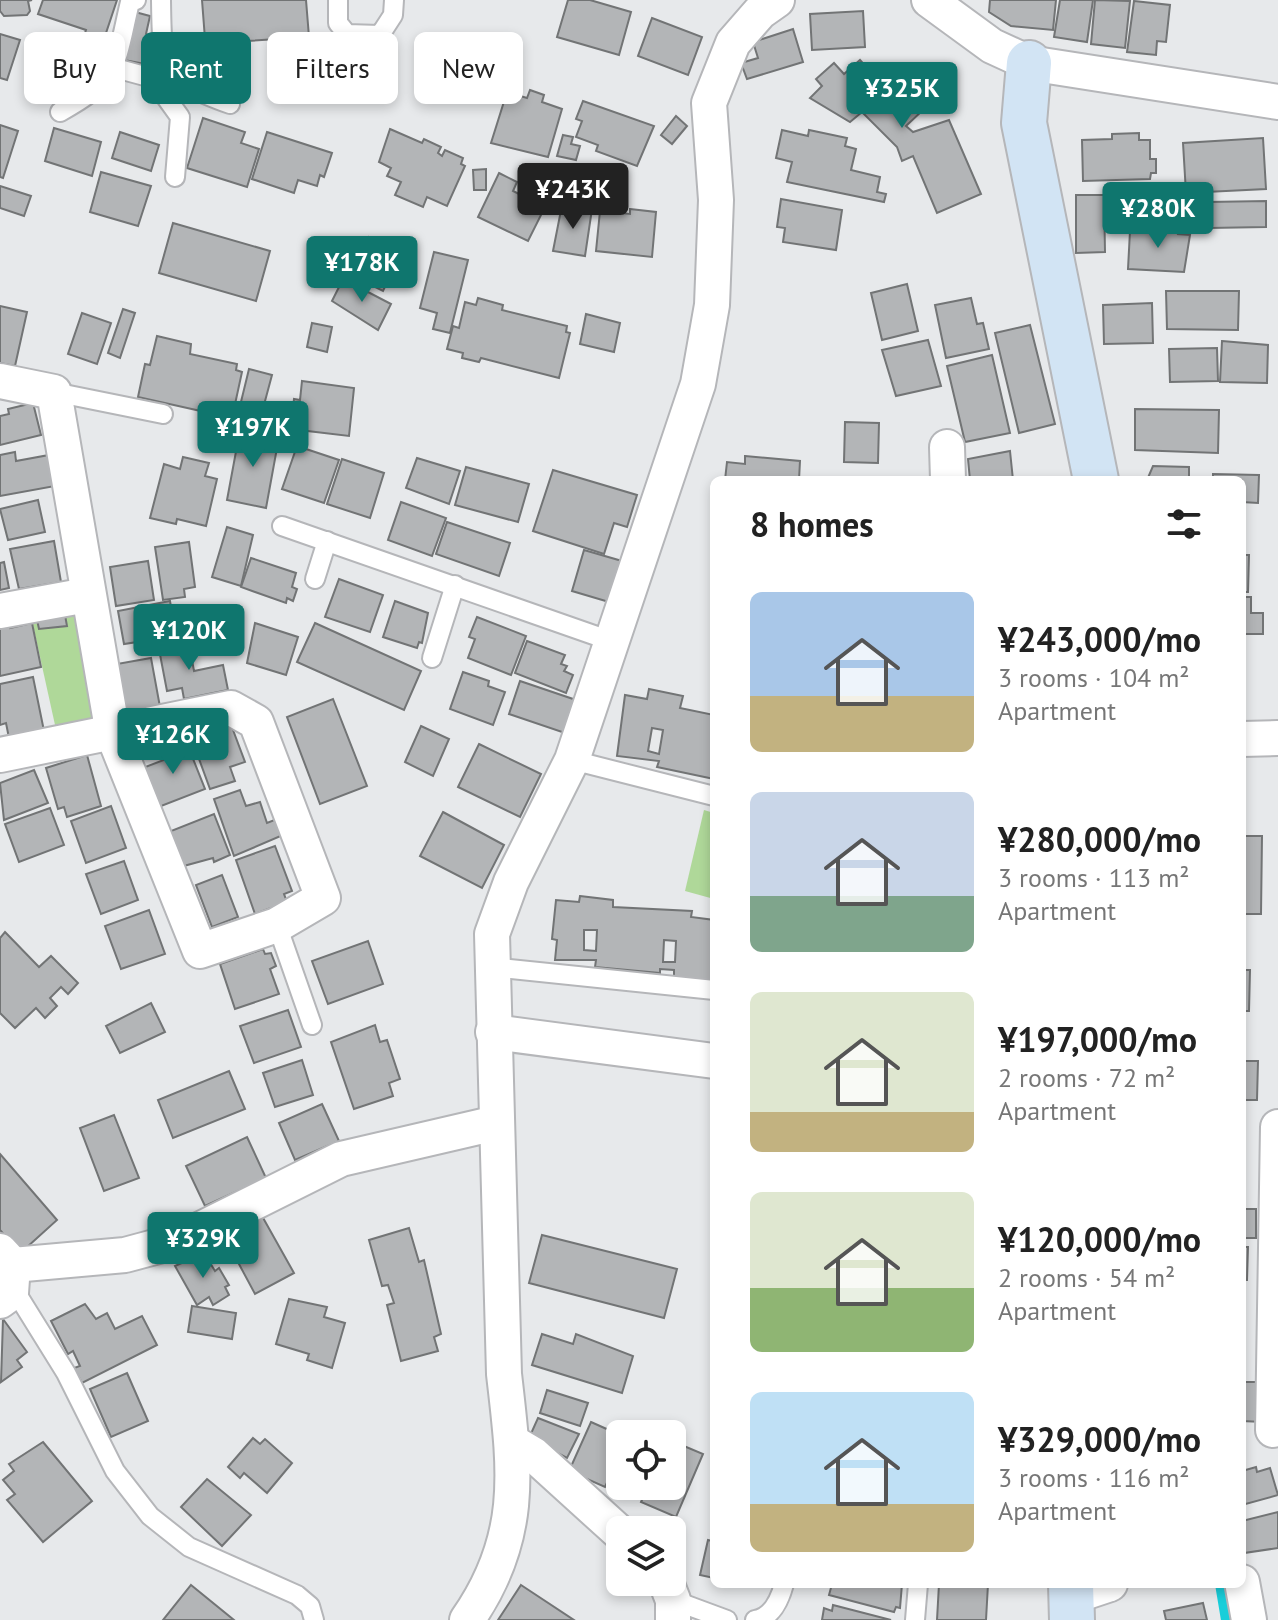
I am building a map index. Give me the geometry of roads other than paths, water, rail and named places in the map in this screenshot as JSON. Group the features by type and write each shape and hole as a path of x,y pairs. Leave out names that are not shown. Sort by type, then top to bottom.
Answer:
{"street":[{"path":"467,1620 498,1566 511,1523 512,1442 504,1374 492,934 511,882 572,760 698,384 712,290 716,200 709,103 733,43 760,12 777,0"},
{"path":"929,0 992,46 1029,63 1278,102"},
{"path":"1029,63 1024,123 1095,476"},
{"path":"0,381 54,392 113,734 200,951 277,925 323,898 256,722 231,708 113,734 0,755"},
{"path":"0,611 87,595"},
{"path":"1246,739 1278,738"},
{"path":"493,1032 710,1060"},
{"path":"6,1277 125,1255 177,1241 341,1159 496,1123"},
{"path":"1273,1430 1264,1293 1278,1127"},
{"path":"512,1442 534,1455 606,1520"},
{"path":"1243,1588 1249,1620"}],"lane":[{"path":"123,32 130,2 136,0"},
{"path":"161,0 162,32"},
{"path":"338,0 338,23 347,34 380,35 393,15 394,0"},
{"path":"125,71 152,78 180,117 175,177"},
{"path":"60,112 75,104"},
{"path":"54,392 163,414"},
{"path":"282,526 611,641"},
{"path":"315,579 327,541"},
{"path":"432,658 455,585"},
{"path":"572,760 710,795"},
{"path":"277,925 312,1025"},
{"path":"491,967 710,990"},
{"path":"6,1277 66,1373 115,1471 150,1516 189,1547 269,1586 297,1595 310,1606 314,1620"},
{"path":"755,1620 763,1619 779,1601 783,1588"},
{"path":"915,1620 918,1588"},
{"path":"671,1601 727,1620"}],"waterway":[{"path":"1221,1588 1226,1620"}]}
